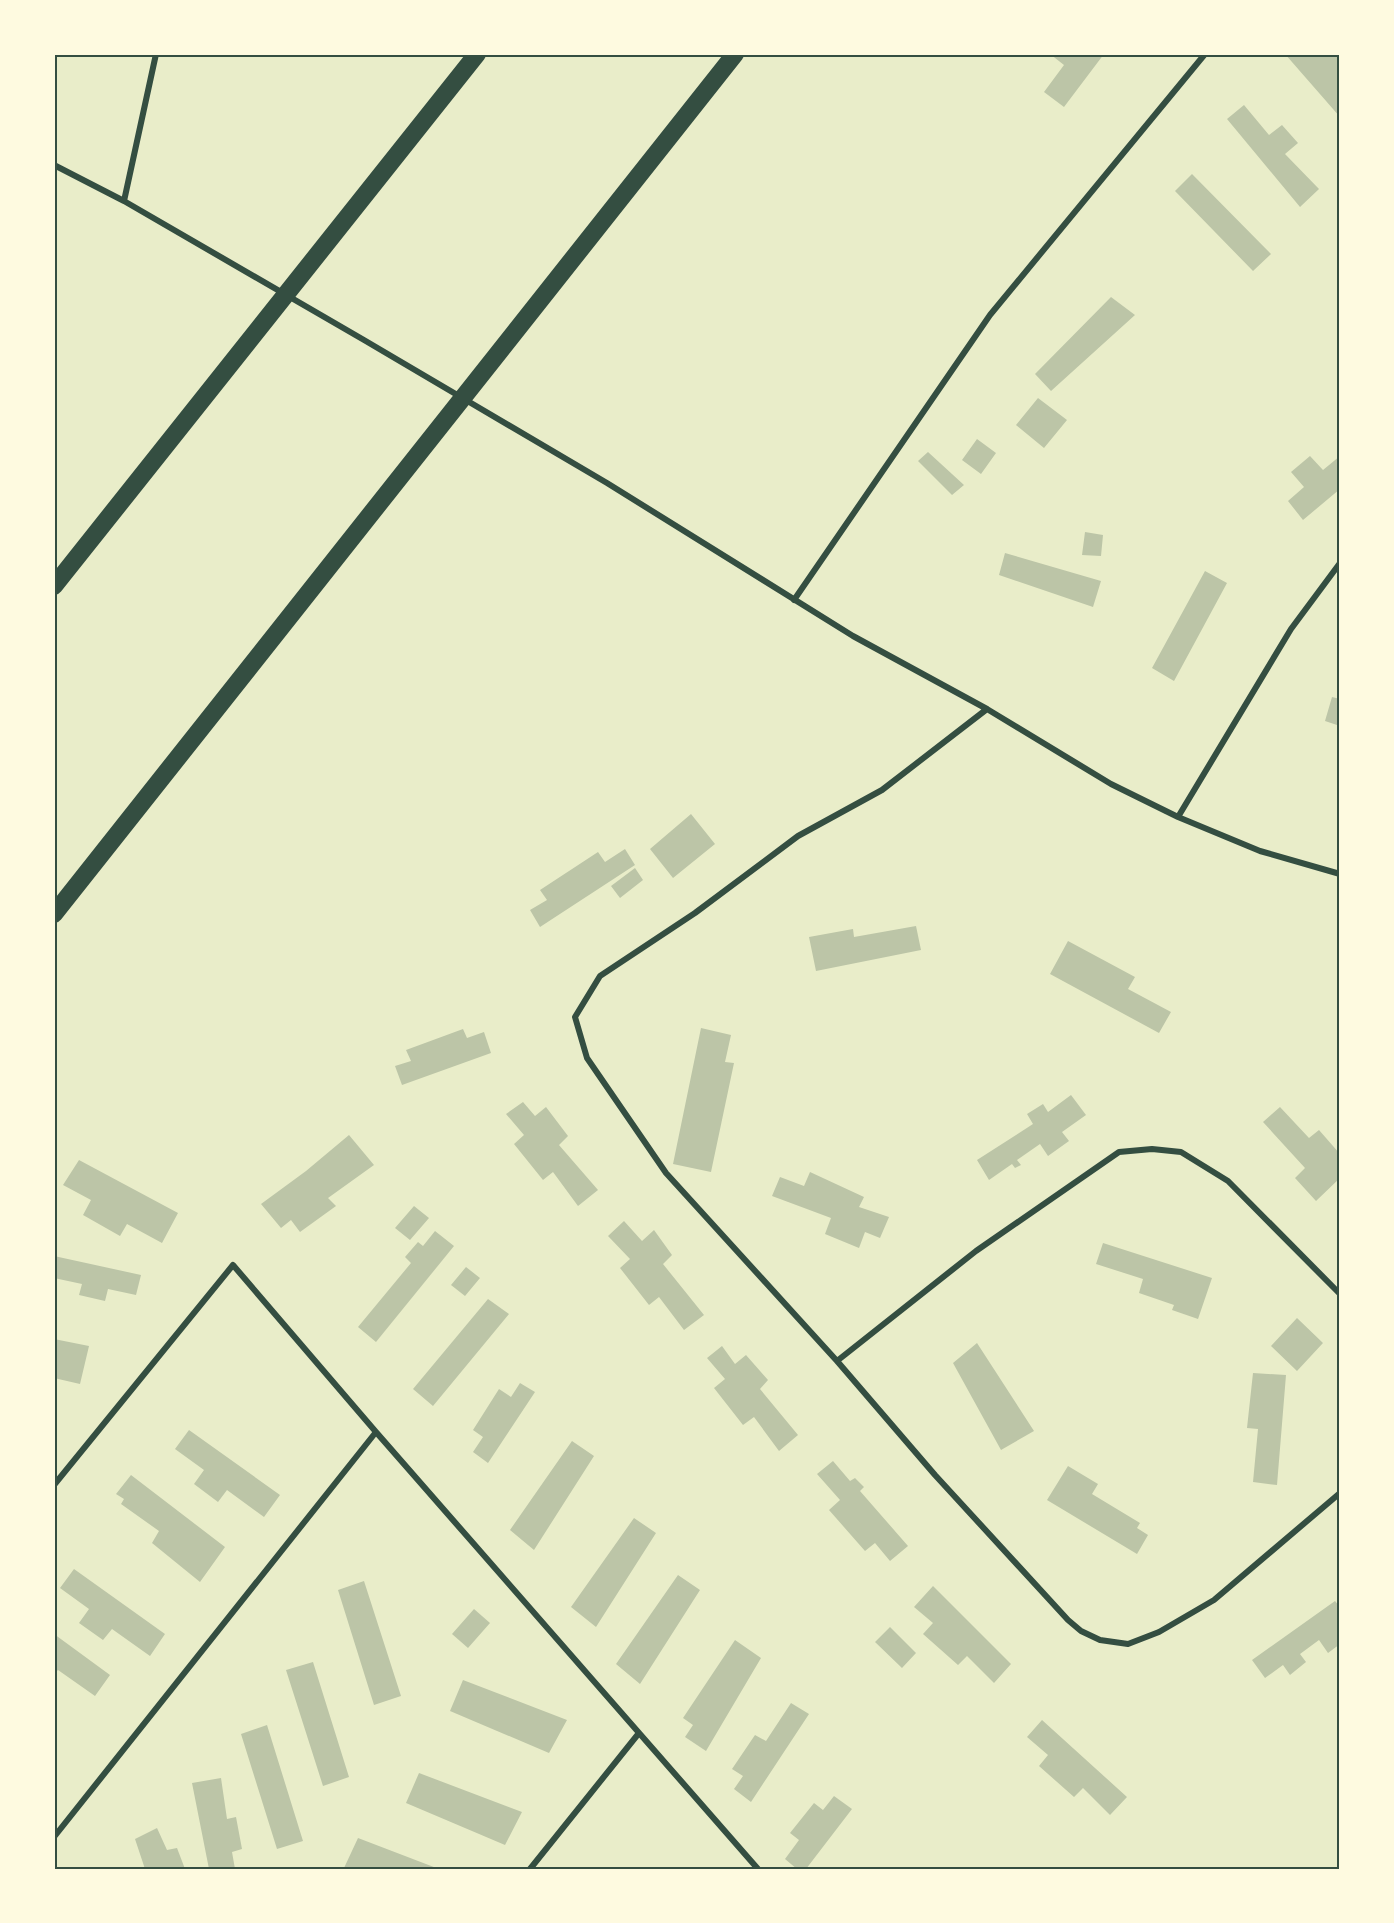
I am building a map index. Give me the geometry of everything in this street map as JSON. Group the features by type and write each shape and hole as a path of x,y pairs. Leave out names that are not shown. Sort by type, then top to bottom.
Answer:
{"highway":[{"path":"54,586 477,54"},
{"path":"54,914 735,54"}],"street":[{"path":"124,201 156,54"},
{"path":"794,600 990,315 1205,54"},
{"path":"54,165 124,201 608,483 853,636 987,709 1111,783 1178,817 1260,851 1340,874"},
{"path":"1178,817 1291,629 1340,562"},
{"path":"987,709 882,790 798,836 695,913 600,976 575,1017 587,1058 666,1173 837,1361 935,1475 1068,1620 1081,1631 1100,1641 1128,1644 1159,1632 1214,1600 1340,1493"},
{"path":"837,1361 976,1251 1119,1152 1152,1149 1181,1152 1228,1181 1340,1294"},
{"path":"54,1485 233,1265 375,1432 758,1869"},
{"path":"54,1837 375,1432"},
{"path":"530,1869 639,1733"}],"building":[{"path":"1050,54 1104,54 1064,107 1044,92 1064,65"},
{"path":"1285,54 1340,54 1340,117"},
{"path":"1244,105 1269,135 1282,125 1298,143 1285,154 1319,189 1300,207 1227,119"},
{"path":"1192,174 1271,254 1253,271 1175,191"},
{"path":"1111,297 1135,315 1051,391 1035,374"},
{"path":"1038,398 1067,420 1044,448 1016,425"},
{"path":"977,439 996,453 981,474 962,460"},
{"path":"928,452 964,485 952,495 918,461"},
{"path":"1310,456 1323,470 1340,456 1340,489 1303,520 1288,501 1304,487 1291,472"},
{"path":"1085,532 1103,535 1101,556 1082,555"},
{"path":"1005,553 1101,581 1093,607 999,575"},
{"path":"1205,571 1227,583 1174,681 1152,668"},
{"path":"1332,697 1340,699 1340,726 1325,721"},
{"path":"691,814 715,844 673,878 650,849"},
{"path":"625,849 635,865 540,927 530,910 547,900 540,890 598,852 605,862"},
{"path":"635,868 643,880 620,898 611,886"},
{"path":"916,926 921,950 816,971 809,937 853,929 854,937"},
{"path":"1068,941 1135,977 1128,989 1171,1012 1159,1033 1050,974"},
{"path":"701,1028 731,1035 725,1062 734,1063 711,1172 673,1164"},
{"path":"463,1029 467,1038 484,1032 491,1053 402,1085 395,1066 411,1061 406,1050"},
{"path":"1071,1095 1086,1115 1062,1132 1069,1141 1048,1156 1040,1144 1017,1160 1021,1165 1015,1168 1012,1164 989,1180 977,1160 1033,1124 1027,1114 1043,1104 1048,1112"},
{"path":"523,1102 535,1116 546,1107 568,1136 559,1145 598,1190 578,1206 553,1172 543,1180 514,1144 524,1135 506,1114"},
{"path":"1280,1107 1309,1138 1319,1130 1340,1154 1340,1178 1316,1201 1295,1178 1305,1168 1263,1122"},
{"path":"349,1135 374,1165 328,1198 336,1206 300,1232 291,1220 281,1228 261,1204"},
{"path":"79,1160 178,1213 162,1243 127,1224 120,1236 83,1215 91,1200 63,1185"},
{"path":"810,1172 864,1197 859,1207 889,1217 880,1238 865,1232 859,1248 825,1234 831,1218 772,1196 780,1177 804,1186"},
{"path":"414,1206 429,1218 410,1240 395,1228"},
{"path":"624,1221 642,1241 654,1230 672,1255 663,1264 704,1315 684,1330 659,1297 649,1305 620,1268 630,1259 608,1236"},
{"path":"435,1231 454,1246 376,1342 358,1327 411,1263 405,1257 418,1242 423,1246"},
{"path":"1103,1243 1212,1278 1198,1319 1172,1310 1174,1305 1139,1293 1143,1279 1096,1264"},
{"path":"54,1256 141,1275 136,1295 108,1289 105,1301 79,1295 82,1284 54,1278"},
{"path":"466,1267 480,1278 465,1296 451,1285"},
{"path":"488,1299 509,1314 433,1406 413,1389"},
{"path":"1297,1318 1323,1343 1297,1371 1271,1346"},
{"path":"54,1339 89,1346 80,1384 54,1378"},
{"path":"977,1343 1034,1431 1001,1450 953,1363"},
{"path":"722,1346 735,1364 746,1355 768,1380 760,1389 798,1435 779,1451 754,1417 743,1425 714,1388 725,1379 707,1358"},
{"path":"1253,1373 1286,1375 1277,1485 1253,1482 1258,1429 1247,1428"},
{"path":"520,1383 535,1392 488,1463 473,1452 483,1437 473,1430 499,1389 511,1397"},
{"path":"189,1430 280,1495 264,1517 227,1490 218,1502 194,1484 204,1470 175,1449"},
{"path":"572,1441 594,1456 534,1550 510,1530"},
{"path":"833,1461 850,1481 855,1478 864,1487 860,1491 908,1546 890,1561 875,1543 865,1551 829,1510 840,1500 817,1474"},
{"path":"1068,1466 1098,1484 1092,1494 1140,1523 1137,1528 1148,1535 1137,1554 1047,1500"},
{"path":"131,1475 225,1547 200,1582 152,1543 159,1531 121,1504 124,1499 116,1494"},
{"path":"634,1518 656,1533 596,1627 571,1607"},
{"path":"74,1569 165,1634 150,1656 112,1629 103,1640 79,1623 89,1609 60,1588"},
{"path":"678,1575 700,1590 640,1684 616,1664"},
{"path":"364,1581 401,1696 374,1705 338,1590"},
{"path":"933,1586 1011,1664 994,1683 967,1656 958,1665 923,1634 933,1623 914,1607"},
{"path":"1335,1601 1340,1607 1340,1644 1328,1653 1319,1640 1300,1654 1306,1662 1290,1675 1283,1665 1265,1678 1252,1660"},
{"path":"474,1609 490,1623 468,1648 452,1634"},
{"path":"890,1627 916,1653 902,1668 875,1642"},
{"path":"54,1634 110,1675 95,1696 58,1670 54,1674"},
{"path":"735,1640 761,1658 706,1751 685,1737 693,1725 683,1718"},
{"path":"313,1662 349,1777 323,1786 286,1670"},
{"path":"463,1680 567,1720 549,1753 450,1711"},
{"path":"791,1703 809,1714 751,1802 734,1789 743,1776 732,1769 755,1735 766,1741"},
{"path":"1042,1720 1127,1797 1110,1815 1083,1788 1074,1797 1039,1766 1048,1755 1027,1737"},
{"path":"267,1725 303,1841 277,1849 241,1734"},
{"path":"419,1773 522,1812 505,1845 406,1803"},
{"path":"221,1778 227,1819 236,1817 242,1849 232,1852 235,1869 209,1869 192,1783"},
{"path":"834,1796 852,1809 806,1869 797,1869 785,1859 799,1840 790,1833 814,1803 823,1810"},
{"path":"157,1828 167,1850 177,1848 185,1869 145,1869 135,1839"},
{"path":"358,1838 439,1869 344,1868"}]}
